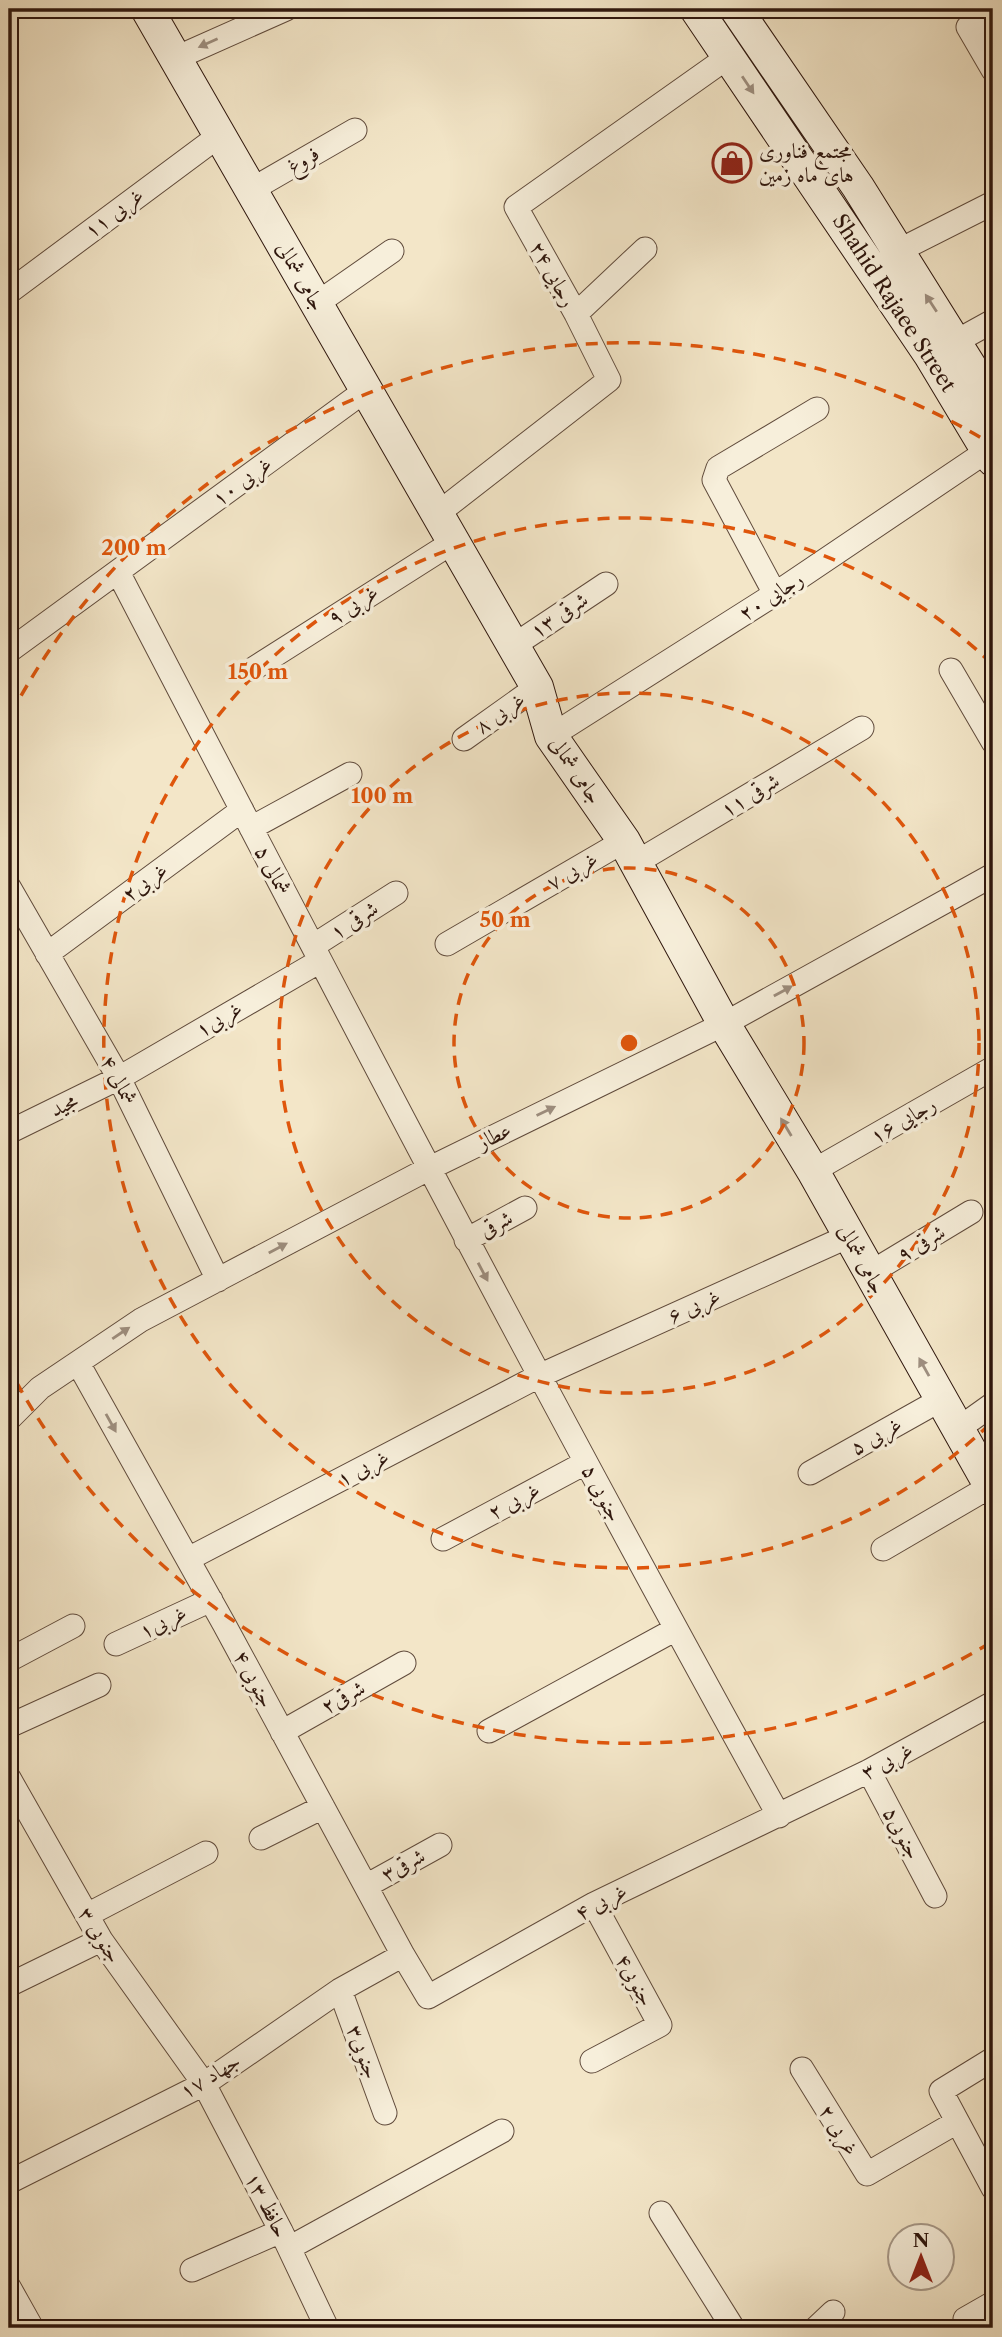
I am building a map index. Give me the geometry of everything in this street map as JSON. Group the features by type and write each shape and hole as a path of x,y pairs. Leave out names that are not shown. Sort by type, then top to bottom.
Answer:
{"street":[{"name":"جامی شمالی","path":"148,9 537,687 551,736 631,851 724,1024 813,1171 992,1488"},
{"path":"176,58 286,9"},
{"name":"Shahid Rajaee Street","path":"696,9 930,355 990,456"},
{"name":"Shahid Rajaee Street","path":"736,9 858,187 993,403"},
{"path":"993,15 968,27 993,70"},
{"name":"رجایی ۲۴","path":"437,514 608,380 576,314 516,207 728,57"},
{"name":"فروغ","path":"251,190 355,130"},
{"name":"غربی ۱۱","path":"9,292 220,135"},
{"path":"828,202 858,187"},
{"path":"898,251 993,203"},
{"path":"576,314 645,249"},
{"path":"317,304 392,251"},
{"path":"956,342 993,321"},
{"name":"غربی ۱۰","path":"9,651 366,390"},
{"path":"775,594 714,480 715,474 718,468 817,409"},
{"name":"رجایی ۲۰","path":"551,736 990,456"},
{"name":"غربی ۹","path":"253,669 453,542"},
{"name":"شمالی ۵","path":"118,572 428,1169"},
{"name":"شرقی ۱۳","path":"513,646 606,584"},
{"path":"951,670 993,742"},
{"name":"غربی ۸","path":"464,739 537,687"},
{"name":"شرقی ۱۱","path":"631,851 862,728"},
{"name":"غربی۲","path":"47,954 246,819 351,774"},
{"name":"غربی ۷","path":"447,944 631,851"},
{"name":"عطار","path":"10,1415 40,1388 141,1320 428,1169 724,1024 993,875"},
{"name":"شمالی ۴","path":"9,887 119,1077 218,1280"},
{"name":"شرقی ۱","path":"316,954 396,892"},
{"name":"غربی۱","path":"119,1077 316,954"},
{"name":"رجایی ۱۶","path":"813,1171 993,1068"},
{"name":"مجید","path":"9,1132 119,1077"},
{"name":"جنوبی ۵","path":"428,1169 585,1463 779,1816"},
{"name":"شرقی","path":"466,1240 526,1208"},
{"name":"شرقی ۹","path":"870,1273 971,1212"},
{"name":"غربی ۶","path":"539,1376 849,1236"},
{"name":"جنوبی ۴","path":"78,1363 428,1997"},
{"name":"غربی ۱","path":"188,1559 539,1376"},
{"name":"غربی ۵","path":"810,1473 942,1399"},
{"path":"958,1429 993,1404"},
{"name":"غربی ۲","path":"443,1539 585,1463"},
{"path":"883,1549 992,1488"},
{"name":"غربی۱","path":"116,1644 211,1600"},
{"path":"9,1660 73,1626"},
{"path":"489,1731 676,1629"},
{"name":"شرقی۲","path":"282,1732 404,1663"},
{"path":"9,1726 99,1685"},
{"name":"غربی ۳","path":"779,1816 869,1771 993,1703"},
{"name":"جنوبی۵","path":"869,1771 935,1896"},
{"name":"جنوبی ۳","path":"9,1778 101,1940 204,2084"},
{"path":"261,1838 323,1807"},
{"name":"غربی ۴","path":"428,1997 594,1904 779,1816"},
{"name":"شرقی۳","path":"366,1886 440,1845"},
{"path":"87,1915 206,1853"},
{"name":"جنوبی۴","path":"592,2060 660,2025 594,1904"},
{"path":"9,1985 101,1940"},
{"name":"جهاد ۱۷","path":"9,2182 204,2084 340,1990 403,1955"},
{"name":"جنوبی۳","path":"340,1990 385,2113"},
{"path":"993,2059 941,2091 993,2188"},
{"name":"غربی ۲","path":"802,2069 867,2174 957,2122"},
{"name":"حافظ ۱۳","path":"204,2084 285,2239 327,2328"},
{"path":"192,2270 285,2239 502,2132"},
{"path":"661,2213 733,2328"},
{"path":"9,2287 32,2328"},
{"path":"965,2319 993,2303"}],"place":[{"name":"مجتمع فناوری های ماه زمین","path":"732,163"}]}
